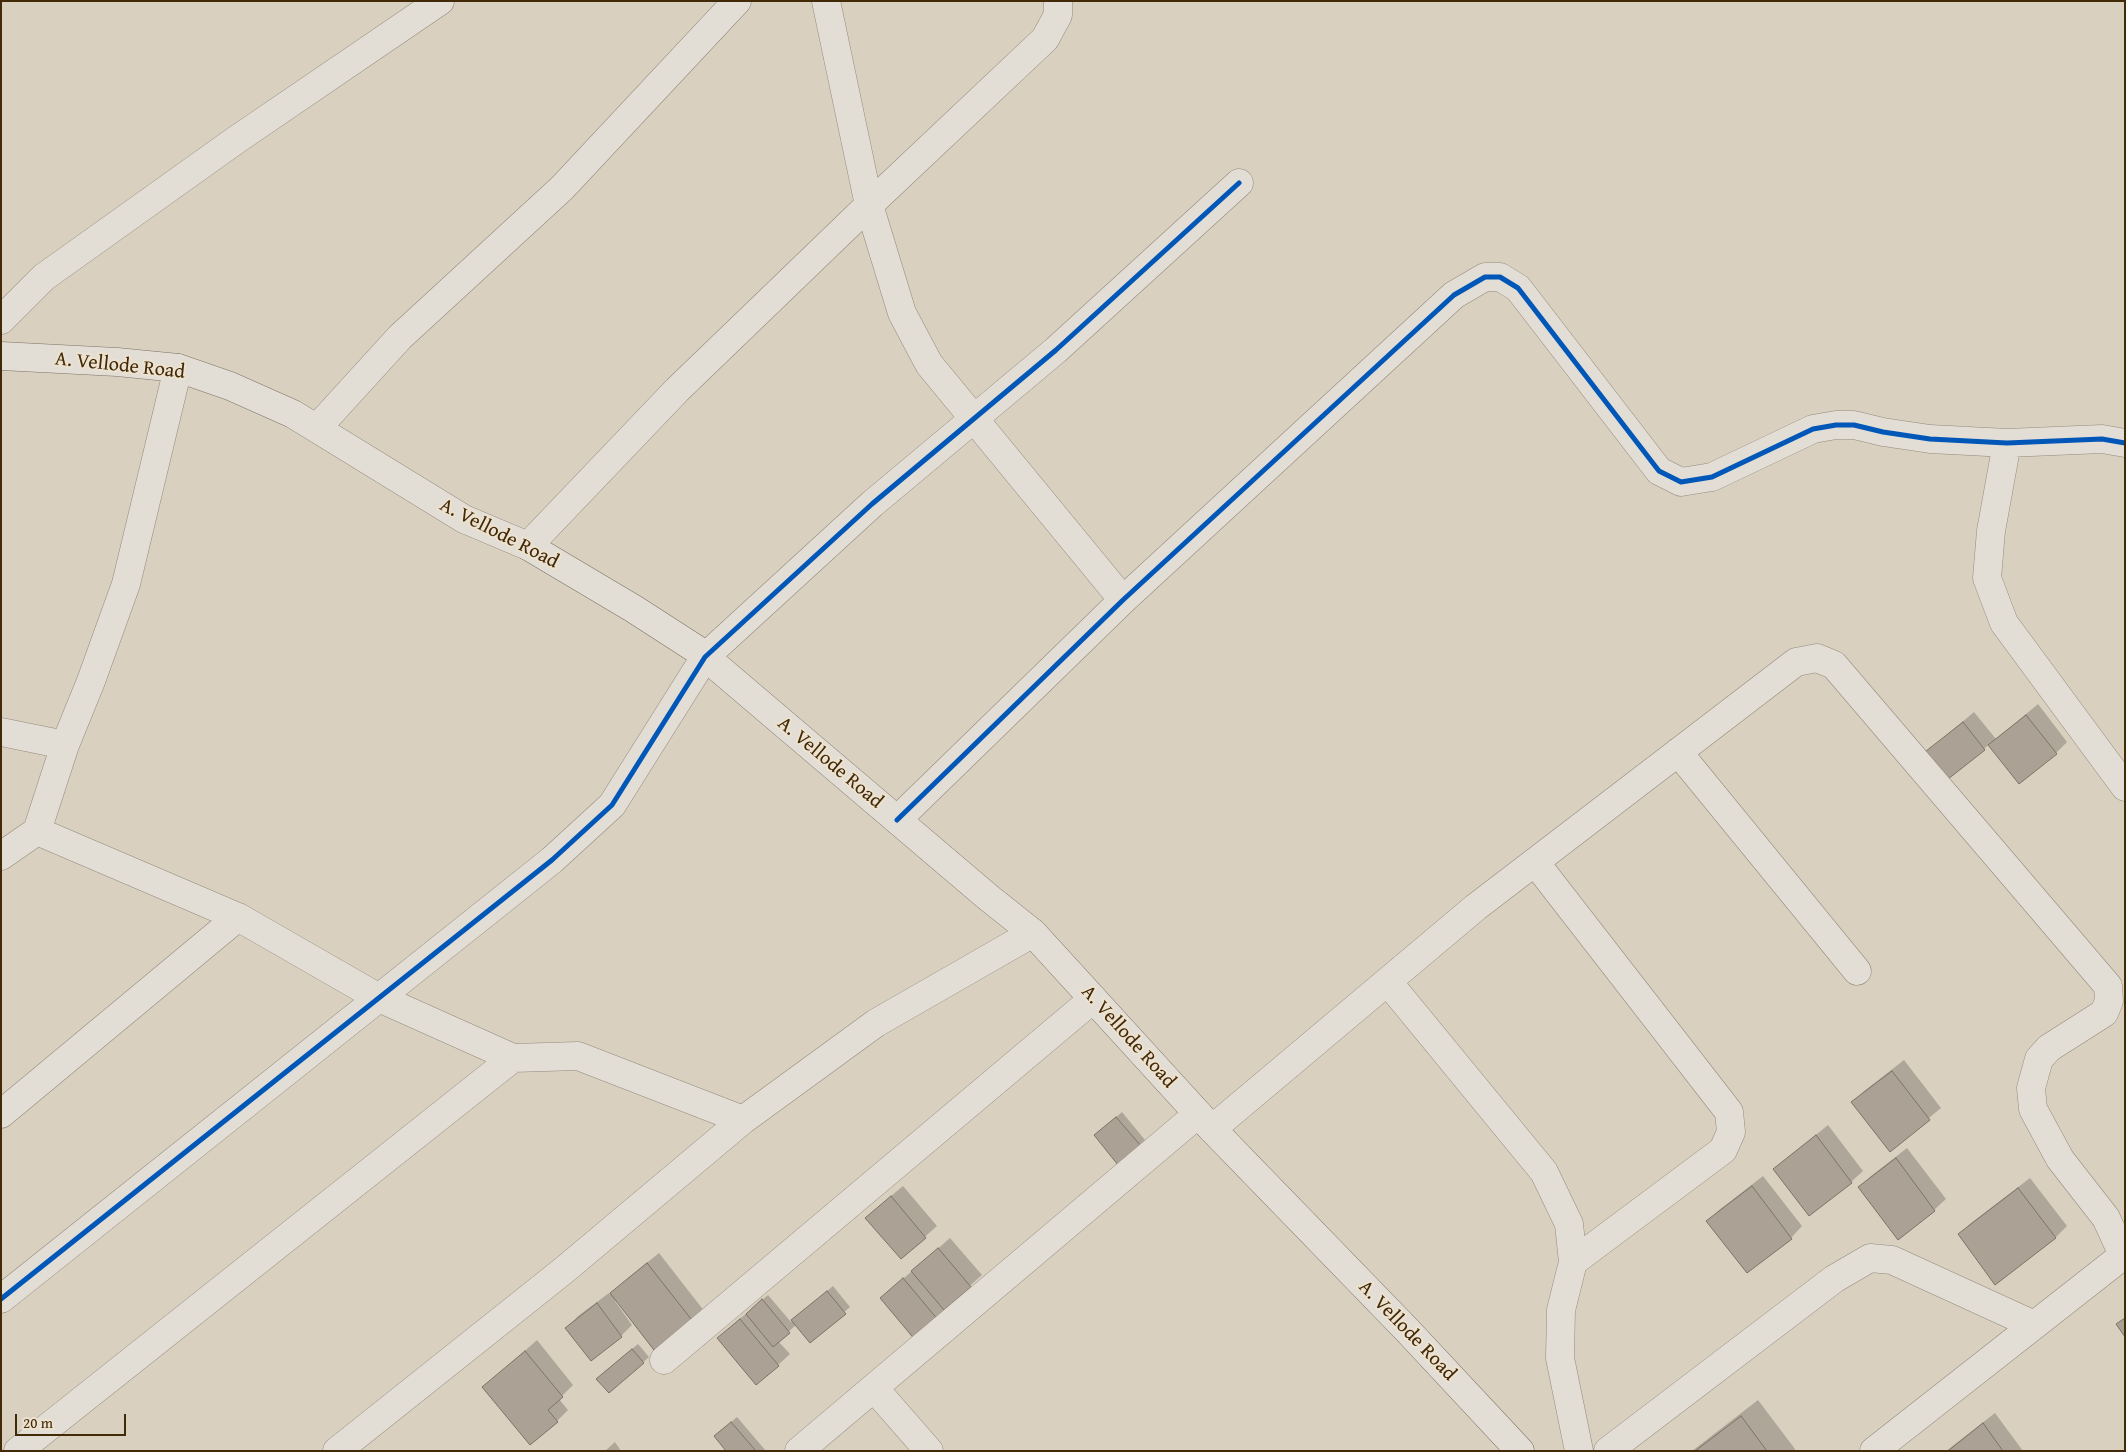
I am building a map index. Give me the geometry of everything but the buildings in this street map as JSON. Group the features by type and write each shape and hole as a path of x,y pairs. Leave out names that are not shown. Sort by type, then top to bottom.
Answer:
{"street":[{"path":"1,320 44,276 236,140 440,1"},
{"path":"317,428 400,338 562,188 737,1"},
{"path":"826,1 869,205 902,313 929,364 1123,600"},
{"path":"528,546 677,390 1045,39 1058,15 1058,1"},
{"path":"1,1299 552,860 612,805 706,658 872,504 1056,350 1239,183"},
{"path":"897,820 1123,600 1454,295 1485,277 1500,277 1518,288 1658,471 1681,482 1712,477 1813,429 1836,424 1854,425 1883,432 1930,439 2007,443 2102,439 2125,443"},
{"name":"A. Vellode Road","path":"1,356 117,362 178,368 230,386 294,414 464,518 528,546 634,609 696,649 1033,933 1205,1122 1408,1331 1520,1451"},
{"path":"1,856 37,831 65,745 91,682 126,584 178,368"},
{"path":"2007,443 1990,532 1987,578 2004,623 2125,787"},
{"path":"799,1451 874,1388 1205,1122 1388,982 1476,907 1796,662 1817,658 1834,665 2108,986 2109,1001 2104,1013 2048,1048 2040,1059 2031,1088 2033,1108 2060,1159 2106,1218 2124,1254 1874,1451"},
{"path":"1,732 65,745"},
{"path":"1678,752 1857,971"},
{"path":"37,831 238,918 379,998 513,1058 578,1056 743,1120"},
{"path":"1535,862 1729,1112 1731,1132 1723,1150 1573,1262"},
{"path":"1,1114 238,918"},
{"path":"337,1451 563,1271 743,1120 876,1023 1033,933"},
{"path":"1388,982 1544,1172 1569,1224 1573,1262 1561,1310 1560,1358 1579,1451"},
{"path":"664,1360 1093,999"},
{"path":"18,1451 513,1058"},
{"path":"1608,1451 1834,1279 1870,1258 1892,1260 2034,1325"},
{"path":"874,1388 929,1451"}],"cycle path":[{"path":"1,1299 552,860 612,805 705,657 872,504 1056,350 1239,183"},
{"path":"897,820 1123,600 1454,295 1485,277 1500,277 1518,288 1659,471 1681,482 1712,477 1813,429 1836,425 1854,425 1883,432 1930,439 2007,443 2102,439 2125,443"}]}
